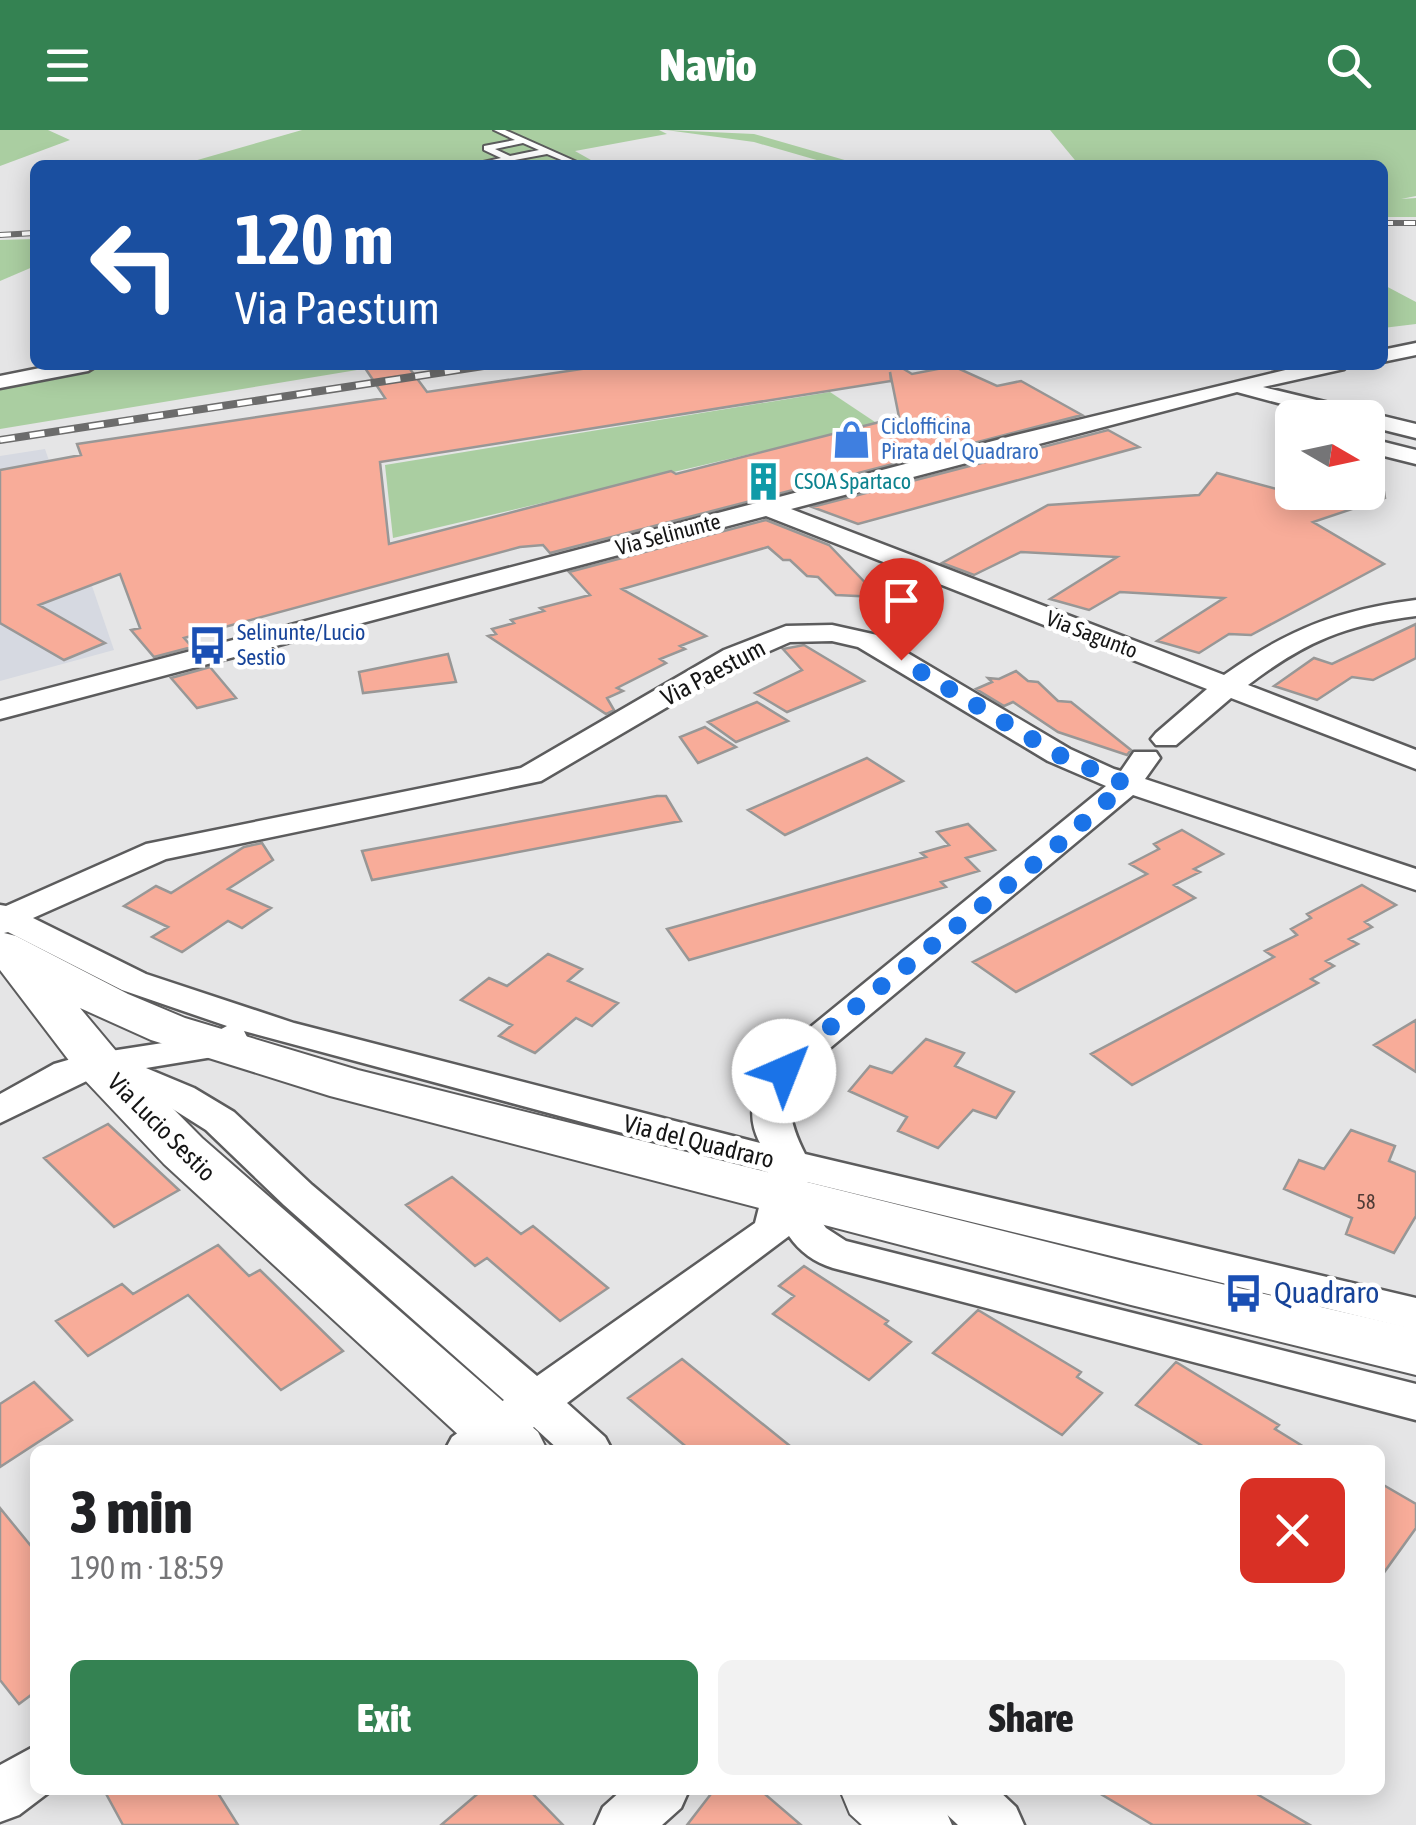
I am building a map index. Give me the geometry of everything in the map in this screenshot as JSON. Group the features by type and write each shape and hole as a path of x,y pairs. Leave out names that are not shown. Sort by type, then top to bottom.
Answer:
{"main road":[{"name":"Via del Quadraro","path":"4,932 139,1017 234,1034 348,1084 785,1180 1131,1284 1404,1336"},
{"path":"4,932 98,1063"},
{"name":"Via Lucio Sestio","path":"98,1063 183,1152 453,1392 504,1432"},
{"path":"881,1795 914,1825"}],"street":[{"path":"1388,355 1416,349"},
{"path":"0,382 62,370"},
{"name":"Via Selinunte","path":"0,710 1188,398 1313,370"},
{"path":"1235,386 1292,400"},
{"path":"1188,398 1228,409"},
{"path":"1385,423 1416,431"},
{"path":"1385,450 1416,458"},
{"name":"Via Sagunto","path":"768,508 1416,760"},
{"path":"504,1432 769,1233 780,1218 785,1180 770,1120 778,1082 792,1060 1146,760 1225,686 1317,630 1356,616 1416,608"},
{"name":"Via Paestum","path":"4,932 36,902 156,851 530,775 734,656 786,634 832,633 866,641 1059,755 1146,760 1416,880"},
{"name":"Via del Quadraro","path":"0,1110 67,1073 234,1034"},
{"name":"Via Lucio Sestio","path":"98,1063 181,1097 220,1121 298,1195 467,1339 504,1432 566,1445"},
{"name":"Via del Quadraro","path":"785,1180 1199,1262 1335,1294 1404,1336"},
{"name":"Via del Quadraro","path":"785,1180 812,1238 833,1253 1416,1402"},
{"path":"1131,1284 1199,1262"},
{"path":"453,1392 467,1339"},
{"path":"0,1797 30,1775"},
{"path":"622,1825 656,1795"},
{"path":"965,1795 998,1825"}],"lane":[{"path":"498,130 567,160"},
{"path":"510,158 487,148 523,141"},
{"path":"500,160 544,152"}],"shaded area":[{"path":"45,449 114,650 0,681 0,456"}],"green space":[{"path":"0,130 48,130 70,140 0,166"},
{"path":"302,130 659,130 667,134 575,151 591,160 197,160"},
{"path":"666,130 754,134 845,160 817,160 754,142"},
{"path":"1050,130 1416,130 1416,196 1401,199 1416,198 1416,217 1388,217 1388,160 1075,160"},
{"path":"30,239 30,268 0,281 0,240"},
{"path":"1388,287 1416,302 1416,324 1388,327"},
{"path":"51,370 357,370 0,429 0,379"},
{"path":"830,392 878,424 393,538 385,465"}],"building":[{"path":"366,370 411,370 427,392 574,370 905,370 912,374 962,370 997,386 1021,381 1082,415 550,553 543,545 520,547 184,638 192,647 154,657 131,630 140,628 120,574 39,605 105,643 64,660 0,623 0,470 81,455 77,444 385,398","holes":["890,372 899,417 676,474 671,471 389,544 380,462 891,381"]},
{"path":"1108,430 1139,447 858,524 812,507"},
{"path":"1217,473 1275,489 1275,510 1349,510 1313,522 1384,564 1251,635 1229,634 1199,653 1157,641 1224,598 1120,592 1089,610 1050,599 1117,557 1021,552 974,575 942,563 1048,505 1199,495"},
{"path":"766,520 829,545 879,597 836,595 818,577 807,576 768,547 622,589 706,636 680,646 685,649 660,659 666,663 617,688 623,691 607,698 614,710 606,714 488,636 496,634 492,629 514,623 511,620 544,611 540,608 590,595 569,572"},
{"path":"1416,624 1416,658 1373,680 1352,677 1317,700 1274,686 1314,658 1332,664"},
{"path":"804,645 864,681 787,712 755,693 802,670 783,649"},
{"path":"448,654 456,682 363,693 359,672"},
{"path":"210,667 236,698 197,708 171,678"},
{"path":"1016,671 1028,681 1038,682 1058,701 1071,702 1131,750 1127,755 1058,732 1013,702 1004,706 976,689 992,682 988,678 999,679"},
{"path":"757,702 788,721 736,742 708,722"},
{"path":"705,727 736,747 698,763 680,737"},
{"path":"867,758 903,781 785,835 748,810"},
{"path":"666,796 681,821 372,880 362,851"},
{"path":"968,824 995,850 966,858 979,871 941,882 946,887 689,960 667,929 926,857 921,853 949,845 937,832"},
{"path":"1182,830 1223,854 1174,885 1195,898 1016,992 973,962 1147,874 1130,864 1159,849 1154,844"},
{"path":"262,843 273,860 228,889 271,908 242,928 228,921 182,952 152,937 168,927 124,906 156,886 171,893 244,847"},
{"path":"1362,885 1396,905 1365,922 1372,927 1349,939 1358,944 1326,961 1334,966 1311,979 1318,983 1132,1085 1091,1054 1274,957 1265,951 1297,935 1291,929 1311,918 1307,914"},
{"path":"548,954 582,969 568,981 618,1003 592,1026 576,1018 535,1053 499,1036 512,1025 461,1000 489,978 507,986"},
{"path":"1416,1020 1416,1072 1374,1045"},
{"path":"926,1039 964,1053 955,1066 1014,1092 996,1118 973,1110 938,1148 898,1131 907,1117 849,1091 870,1066 892,1073"},
{"path":"108,1124 179,1190 114,1227 44,1158"},
{"path":"1351,1130 1395,1146 1389,1161 1416,1172 1416,1216 1394,1253 1346,1234 1352,1218 1284,1189 1299,1160 1324,1169"},
{"path":"452,1177 521,1234 533,1226 608,1288 560,1321 487,1258 475,1266 406,1205"},
{"path":"218,1245 249,1276 260,1270 343,1351 281,1390 188,1295 88,1356 56,1321 122,1284 133,1294"},
{"path":"804,1266 888,1321 885,1324 911,1342 869,1380 773,1314 794,1296 779,1286"},
{"path":"978,1310 1081,1372 1077,1377 1102,1393 1062,1435 933,1353"},
{"path":"682,1359 789,1445 684,1445 628,1398"},
{"path":"1176,1362 1279,1425 1275,1429 1301,1445 1201,1445 1136,1405"},
{"path":"34,1382 72,1420 0,1467 0,1404"},
{"path":"1385,1486 1416,1504 1416,1528 1385,1571"},
{"path":"0,1508 30,1545 30,1696 19,1704 0,1680"},
{"path":"107,1795 219,1795 238,1825 123,1825"},
{"path":"476,1795 534,1795 563,1825 441,1825"},
{"path":"710,1795 766,1795 801,1825 687,1825"},
{"path":"1102,1795 1259,1795 1310,1825 1153,1825"}],"railway":[{"path":"1388,223 1416,223"},
{"path":"0,235 30,233"},
{"path":"0,440 457,370"}],"place":[{"name":"Ciclofficina Pirata del Quadraro","path":"851,439"},
{"name":"CSOA Spartaco","path":"764,481"},
{"name":"Selinunte/Lucio Sestio","path":"207,645"},
{"name":"Quadraro","path":"1244,1293"}],"route":[{"path":"784,1071 809,1044 1052,850 1126,784 1059,755 901,660"}]}
